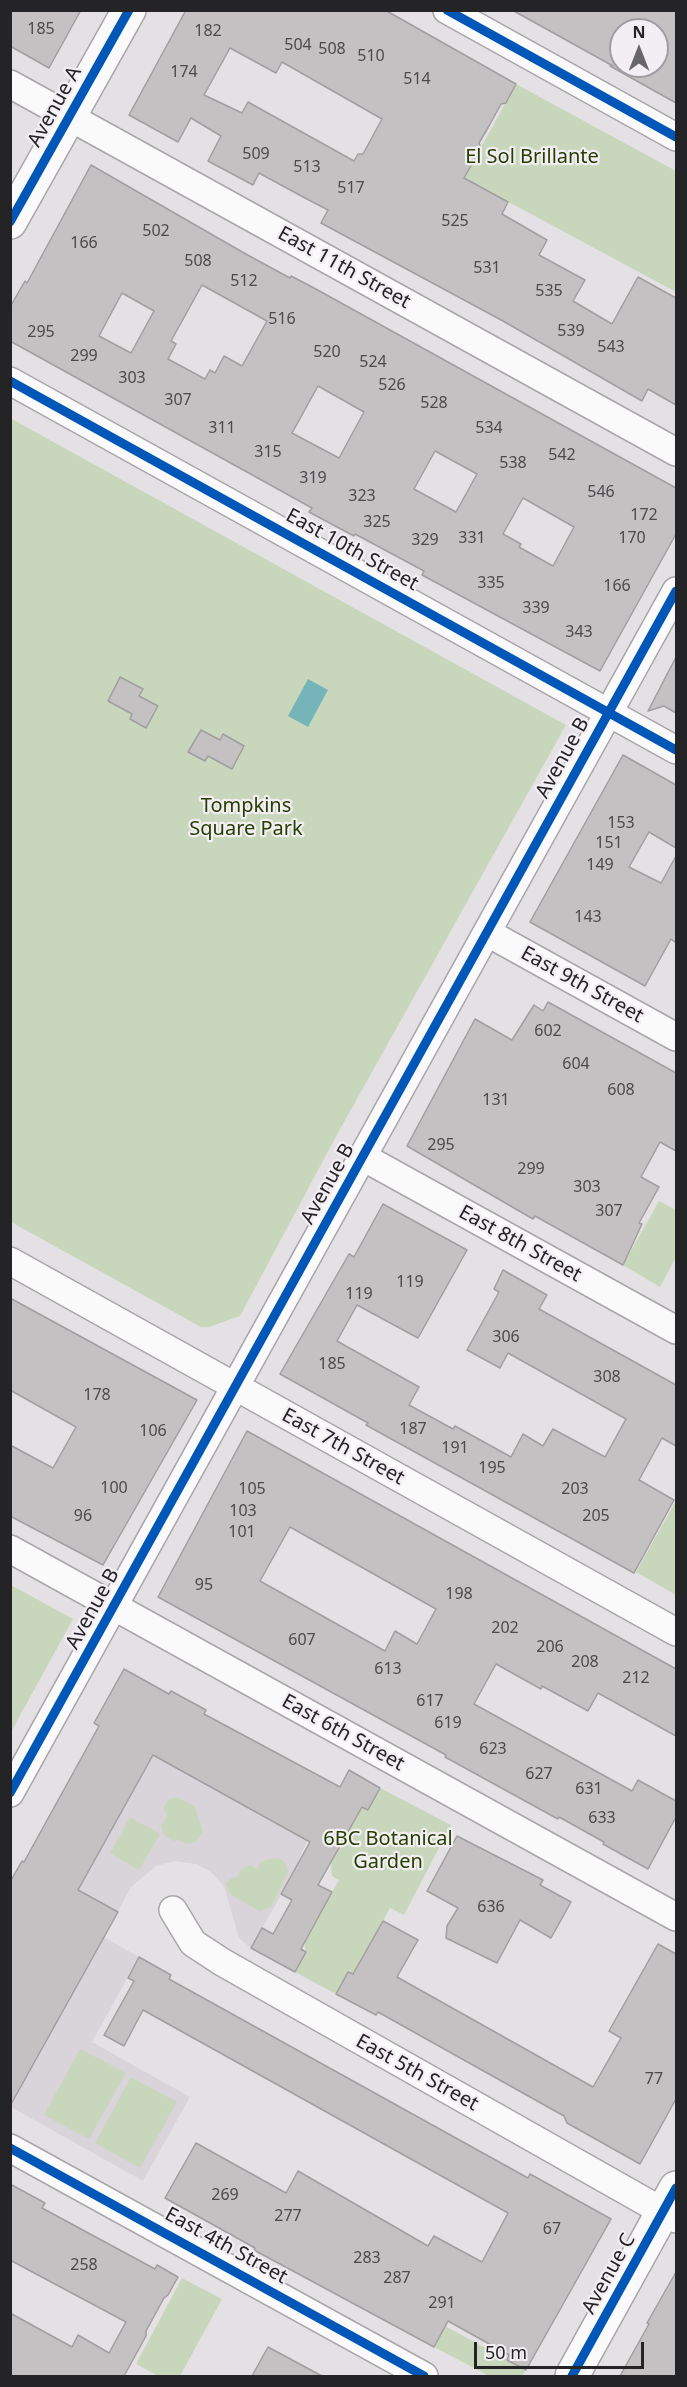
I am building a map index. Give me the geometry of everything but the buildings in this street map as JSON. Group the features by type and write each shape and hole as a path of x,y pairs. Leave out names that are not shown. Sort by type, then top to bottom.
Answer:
{"main road":[{"name":"Avenue A","path":"10,222 129,10"},
{"name":"Avenue C","path":"572,2376 672,2206"}],"street":[{"path":"447,10 676,137"},
{"name":"East 11th Street","path":"10,84 676,452"},
{"name":"East 10th Street","path":"10,381 676,750"},
{"name":"Avenue B","path":"10,1793 676,591"},
{"name":"East 9th Street","path":"488,933 676,1037"},
{"name":"East 8th Street","path":"363,1157 676,1330"},
{"name":"East 7th Street","path":"10,1261 676,1632"},
{"name":"East 6th Street","path":"10,1549 676,1917"},
{"name":"East 5th Street","path":"173,1910 193,1943 222,1962 672,2206"},
{"name":"East 4th Street","path":"10,2148 424,2376"}],"shaded area":[{"path":"124,1669 169,1694 171,1691 206,1710 205,1714 336,1785 294,1872 251,1948 239,1938 224,1886 211,1872 196,1864 175,1861 156,1866 131,1887 104,1937 139,1957 92,2042 190,2097 143,2181 11,2107 10,1886 12,1878 22,1861 24,1862 99,1726 94,1723"}],"green space":[{"name":"El Sol Brillante","path":"516,84 676,171 676,292 464,178"},
{"name":"Tompkins Square Park","path":"10,418 566,725 339,1131 240,1316 209,1327 201,1327 11,1222"},
{"path":"659,1201 676,1210 676,1257 660,1287 623,1265"},
{"path":"676,1501 676,1595 636,1572"},
{"path":"11,1585 73,1619 11,1732"},
{"name":"6BC Botanical Garden","path":"380,1788 451,1825 404,1915 390,1908 353,1974 348,1972 336,1994 295,1972 306,1952 304,1942 339,1880 332,1876 331,1862 362,1807 368,1810"},
{"path":"177,1797 195,1807 203,1832 196,1842 187,1844 178,1840 174,1841 164,1835 161,1826 167,1816 164,1808 168,1800"},
{"path":"130,1817 160,1834 139,1870 110,1853"},
{"path":"277,1858 284,1861 289,1871 271,1907 259,1911 230,1894 226,1884 230,1879 237,1877 241,1869 250,1865 257,1869 261,1861"},
{"path":"80,2049 126,2073 89,2139 44,2115"},
{"path":"131,2077 177,2102 140,2168 95,2143"},
{"path":"182,2278 222,2299 180,2376 158,2376 136,2364"},
{"path":"445,2326 526,2370 522,2376 489,2376 434,2347"}],"water":[{"path":"308,679 328,690 308,727 288,716"}],"cycle path":[{"path":"10,222 129,10"},
{"path":"447,10 676,137"},
{"path":"10,381 676,750"},
{"path":"10,1793 676,591"},
{"path":"10,2148 424,2376"},
{"path":"572,2376 676,2188"}]}
